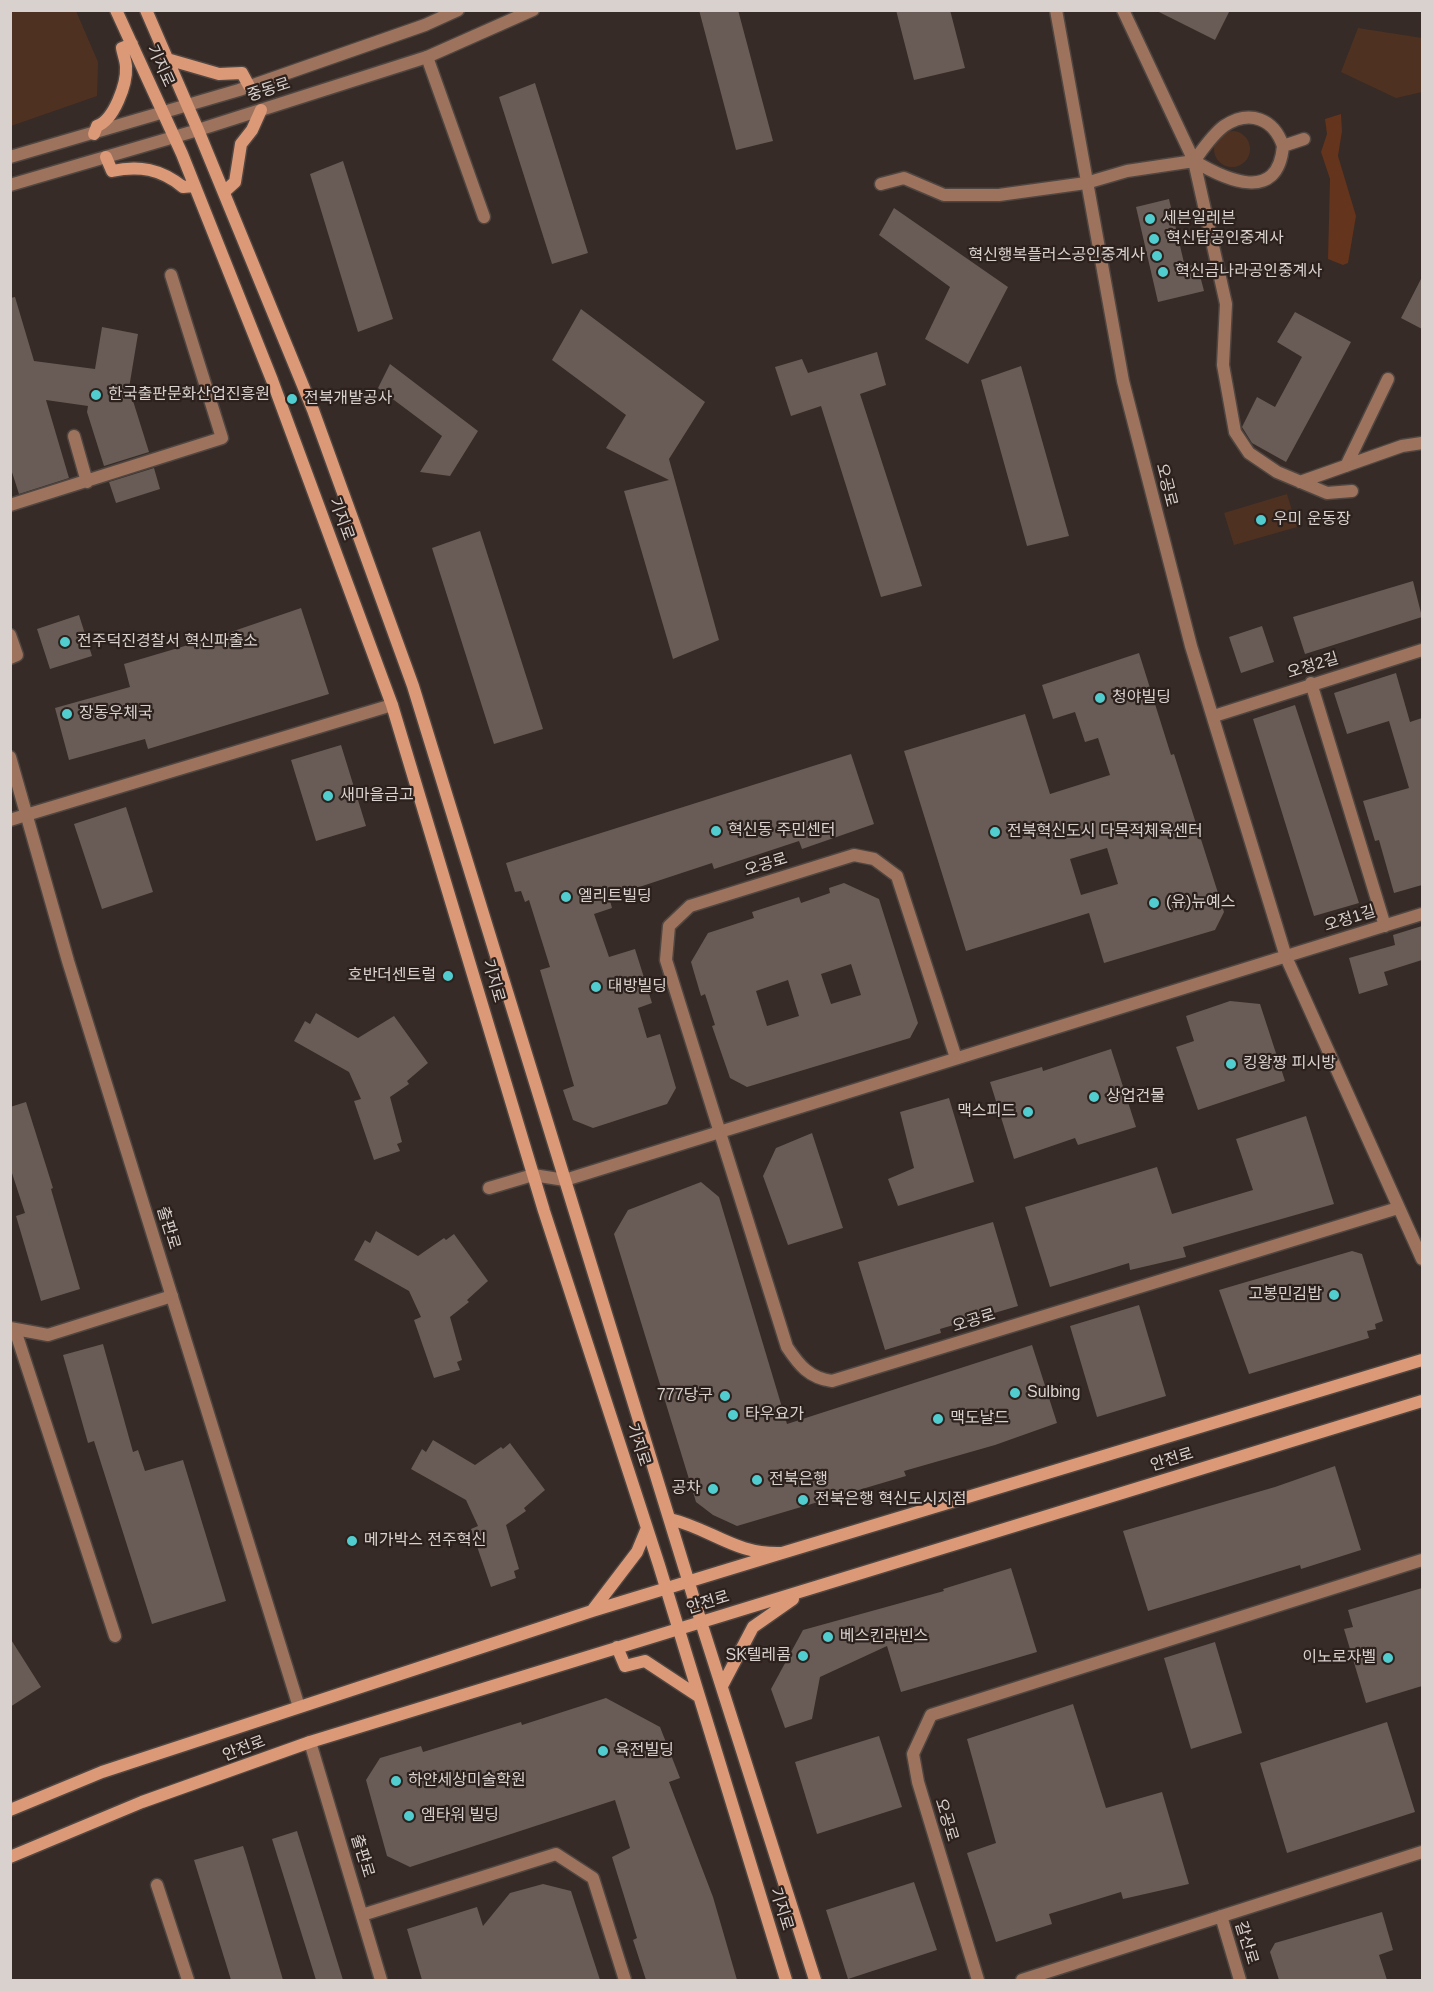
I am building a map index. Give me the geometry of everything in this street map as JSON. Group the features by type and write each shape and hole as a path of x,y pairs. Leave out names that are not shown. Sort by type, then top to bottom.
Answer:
{"street":[{"name":"기지로","path":"116,10 174,135 272,380 392,705 533,1175 647,1528 786,1980"},
{"name":"기지로","path":"146,10 188,105 313,410 413,686 815,1980"},
{"name":"중동로","path":"10,157 94,134 249,86 425,25 458,10"},
{"name":"중동로","path":"10,185 174,135 198,130 427,57 532,10"},
{"name":"오공로","path":"1056,10 1123,381 1191,646 1286,957 1422,1259"},
{"path":"1123,10 1194,161 1226,304 1223,365 1235,432 1249,453 1277,472 1327,493 1352,491"},
{"path":"94,134 98,126 105,123 114,113 126,68 122,48 132,44"},
{"path":"427,57 484,217"},
{"path":"167,59 219,74 242,73 249,86"},
{"path":"224,192 235,182 241,144 252,130 261,110"},
{"path":"881,184 904,178 944,195 966,197 1086,183 1127,171 1194,161 1217,175 1243,183 1258,183 1274,173 1281,160 1282,146 1277,130 1264,121 1249,117 1226,125 1214,135 1194,161"},
{"path":"1282,146 1304,139"},
{"path":"106,157 112,171 129,167 158,170 169,175 183,187 194,186"},
{"path":"10,505 222,438 171,275"},
{"path":"1346,466 1388,379"},
{"path":"74,436 87,482"},
{"path":"1300,482 1402,446 1422,443"},
{"path":"10,635 17,655 10,657"},
{"name":"오정2길","path":"1214,716 1311,683 1422,650"},
{"path":"1311,683 1385,926"},
{"path":"10,820 392,705"},
{"name":"출판로","path":"10,757 68,961 299,1707"},
{"name":"오공로","path":"956,1058 897,876 874,859 854,855 690,906 669,926 666,960 787,1347 802,1370 822,1380 832,1381 1398,1208"},
{"name":"오정1길","path":"1286,957 1422,914"},
{"path":"489,1188 533,1175 565,1180 720,1130 1286,957"},
{"path":"115,1636 13,1329 48,1335 172,1296"},
{"name":"안전로","path":"10,1810 102,1772 592,1611 1422,1360"},
{"name":"안전로","path":"10,1857 131,1806 310,1742 1422,1401"},
{"path":"670,1519 691,1524 711,1536 749,1552 782,1553"},
{"path":"592,1611 637,1552 647,1528"},
{"name":"오공로","path":"978,1980 918,1782 913,1754 931,1715 1422,1560"},
{"path":"722,1686 753,1627 802,1593"},
{"path":"617,1647 625,1666 645,1661 698,1696"},
{"name":"출판로","path":"310,1742 381,1980"},
{"path":"1022,1980 1422,1852"},
{"path":"362,1915 556,1854 593,1878 625,1980"},
{"path":"157,1885 188,1980"},
{"name":"갈산로","path":"1221,1916 1240,1980"}],"shaded area":[{"path":"11,10 76,11 98,62 97,96 11,126"},
{"path":"1358,28 1422,38 1422,92 1396,98 1341,72"},
{"path":"1341,114 1342,131 1338,156 1356,216 1348,263 1343,265 1328,259 1330,179 1321,152 1327,134 1325,119"},
{"path":"1232,131 1245,136 1250,149 1245,162 1232,167 1219,162 1214,149 1219,136"},
{"name":"우미 운동장","path":"1287,494 1297,527 1234,545 1224,513"}],"building":[{"path":"699,10 738,10 773,141 736,150"},
{"path":"896,10 950,10 965,68 914,80"},
{"path":"1155,10 1230,10 1215,40"},
{"path":"535,83 588,253 552,264 499,97"},
{"path":"343,161 393,319 358,332 310,174"},
{"path":"1169,199 1185,267 1197,264 1204,291 1158,302 1136,207"},
{"path":"894,208 1008,287 968,364 925,339 950,287 879,235"},
{"path":"1422,277 1422,329 1401,318"},
{"path":"15,297 34,361 95,369 102,327 138,334 129,388 149,452 104,466 87,412 88,406 46,400 69,478 19,494 10,466 10,298"},
{"path":"581,309 705,402 669,459 719,640 673,659 624,491 669,480 606,448 626,415 552,360"},
{"path":"1295,312 1351,342 1286,462 1252,443 1242,427 1257,397 1275,407 1302,357 1277,342"},
{"path":"877,352 886,385 860,394 922,586 881,597 821,406 791,416 775,367 802,359 808,373"},
{"path":"390,364 478,431 450,476 420,472 442,436 378,388"},
{"path":"1021,366 1069,536 1027,546 981,380"},
{"path":"154,468 160,489 116,503 109,482"},
{"path":"480,531 543,729 494,744 432,548"},
{"path":"1413,581 1422,617 1305,654 1293,617"},
{"path":"301,608 329,694 148,749 145,739 69,760 55,708 130,687 124,664 222,635"},
{"name":"전주덕진경찰서 혁신파출소","path":"79,615 92,656 50,669 37,629"},
{"path":"1262,626 1274,662 1241,673 1229,637"},
{"path":"1139,653 1224,912 1215,930 1104,963 1089,913 966,951 904,751 1025,714 1050,794 1110,775 1098,738 1085,742 1075,712 1053,719 1042,685","holes":["1107,848 1118,884 1081,895 1070,859"]},
{"path":"1396,673 1410,722 1422,718 1422,885 1394,893 1379,840 1375,841 1363,801 1409,788 1389,721 1347,734 1334,693"},
{"path":"1295,705 1359,903 1314,916 1253,719"},
{"path":"341,745 366,826 316,841 291,760"},
{"path":"851,754 874,824 802,849 799,841 714,869 712,863 609,897 612,908 594,914 609,957 635,949 652,1003 638,1008 647,1038 660,1034 676,1088 667,1104 593,1128 573,1120 563,1090 574,1086 540,970 550,967 529,900 525,902 521,891 515,892 506,863"},
{"path":"126,807 153,892 102,909 74,824"},
{"path":"844,883 879,899 918,1023 910,1038 747,1087 730,1078 712,1026 715,1025 705,994 701,996 691,962 708,933 754,918 752,912 799,897 801,903 830,893 829,888","holes":["851,964 861,995 831,1004 821,974","788,980 799,1016 767,1026 756,991"]},
{"path":"1422,926 1422,960 1384,972 1388,985 1359,994 1349,958 1395,945 1393,935"},
{"name":"킹왕짱 피시방","path":"1230,1001 1260,1004 1285,1081 1198,1110 1176,1047 1194,1041 1186,1016"},
{"path":"316,1013 358,1038 394,1016 428,1063 407,1081 409,1084 390,1097 402,1142 397,1144 400,1151 374,1160 354,1101 361,1099 349,1072 294,1041 305,1021 310,1024"},
{"path":"1111,1049 1136,1127 1078,1145 1075,1138 1014,1159 990,1082 1042,1067 1043,1071"},
{"path":"949,1098 974,1182 898,1206 888,1179 914,1168 900,1112"},
{"path":"26,1102 53,1188 51,1189 80,1289 41,1301 16,1216 25,1213 10,1167 10,1107"},
{"path":"1306,1116 1334,1204 1183,1247 1186,1257 1130,1270 1129,1263 1050,1287 1025,1207 1157,1167 1172,1214 1253,1190 1236,1139"},
{"path":"812,1133 843,1228 788,1245 763,1176 776,1148"},
{"path":"701,1182 719,1197 787,1424 1032,1345 1057,1423 995,1445 904,1471 906,1476 737,1526 713,1515 696,1502 614,1234 628,1210"},
{"path":"993,1222 1018,1306 940,1329 941,1333 885,1350 858,1262"},
{"path":"376,1231 418,1256 444,1238 446,1240 454,1234 488,1281 467,1300 469,1302 450,1317 462,1360 457,1362 460,1370 434,1378 414,1320 421,1317 409,1291 354,1260 365,1240 370,1243"},
{"path":"1352,1251 1362,1254 1383,1321 1375,1324 1376,1329 1367,1331 1369,1338 1249,1374 1219,1290"},
{"path":"1139,1305 1166,1396 1097,1417 1070,1326"},
{"path":"103,1344 133,1452 138,1450 145,1471 183,1460 226,1601 152,1624 94,1441 88,1443 63,1355"},
{"path":"433,1440 475,1465 510,1443 545,1490 524,1508 526,1511 506,1525 519,1569 514,1571 516,1578 491,1587 471,1529 478,1526 466,1500 411,1469 422,1449 426,1452"},
{"path":"1335,1466 1361,1550 1301,1569 1300,1565 1148,1611 1123,1531 1275,1487"},
{"path":"1011,1568 1037,1652 901,1692 887,1646 820,1677 812,1719 785,1728 771,1689 803,1630 944,1591 943,1589"},
{"name":"이노로자벨","path":"1422,1588 1422,1686 1366,1703 1344,1629 1353,1627 1348,1610"},
{"path":"10,1638 41,1687 10,1707"},
{"path":"1215,1642 1242,1733 1191,1749 1164,1658"},
{"path":"606,1698 660,1727 680,1778 669,1782 713,1897 737,1980 646,1980 633,1940 637,1938 612,1857 630,1848 615,1800 410,1867 387,1856 366,1780 380,1758 421,1746 423,1752 521,1722 522,1725"},
{"path":"1073,1704 1106,1808 1162,1792 1189,1884 1123,1899 1121,1892 1049,1914 1052,1924 996,1942 967,1853 996,1843 967,1739"},
{"path":"1387,1722 1415,1812 1287,1853 1260,1763"},
{"path":"879,1736 902,1807 817,1834 795,1762"},
{"path":"297,1831 343,1980 316,1980 272,1839"},
{"path":"243,1846 283,1980 231,1980 194,1860"},
{"path":"914,1882 937,1950 848,1979 826,1910"},
{"path":"543,1884 571,1891 600,1980 422,1980 407,1929 477,1907 483,1926 510,1893"},
{"path":"1382,1912 1393,1950 1379,1955 1387,1980 1279,1980 1270,1952 1275,1943"}],"place":[{"name":"세븐일레븐","path":"1150,219"},
{"name":"혁신탑공인중계사","path":"1154,239"},
{"name":"혁신행복플러스공인중계사","path":"1157,256"},
{"name":"혁신금나라공인중계사","path":"1163,272"},
{"name":"한국출판문화산업진흥원","path":"96,395"},
{"name":"전북개발공사","path":"292,399"},
{"name":"우미 운동장","path":"1261,520"},
{"name":"전주덕진경찰서 혁신파출소","path":"65,642"},
{"name":"청야빌딩","path":"1100,698"},
{"name":"장동우체국","path":"67,714"},
{"name":"새마을금고","path":"328,796"},
{"name":"혁신동 주민센터","path":"716,831"},
{"name":"전북혁신도시 다목적체육센터","path":"995,832"},
{"name":"엘리트빌딩","path":"566,897"},
{"name":"(유)뉴예스","path":"1154,903"},
{"name":"호반더센트럴","path":"448,976"},
{"name":"대방빌딩","path":"596,987"},
{"name":"킹왕짱 피시방","path":"1231,1064"},
{"name":"상업건물","path":"1094,1097"},
{"name":"맥스피드","path":"1028,1112"},
{"name":"고봉민김밥","path":"1334,1295"},
{"name":"Sulbing","path":"1015,1393"},
{"name":"777당구","path":"725,1396"},
{"name":"타우요가","path":"733,1415"},
{"name":"맥도날드","path":"938,1419"},
{"name":"전북은행","path":"757,1480"},
{"name":"공차","path":"713,1489"},
{"name":"전북은행 혁신도시지점","path":"803,1500"},
{"name":"메가박스 전주혁신","path":"352,1541"},
{"name":"베스킨라빈스","path":"828,1637"},
{"name":"SK텔레콤","path":"803,1656"},
{"name":"이노로자벨","path":"1388,1658"},
{"name":"육전빌딩","path":"603,1751"},
{"name":"하얀세상미술학원","path":"396,1781"},
{"name":"엠타워 빌딩","path":"409,1816"}]}
